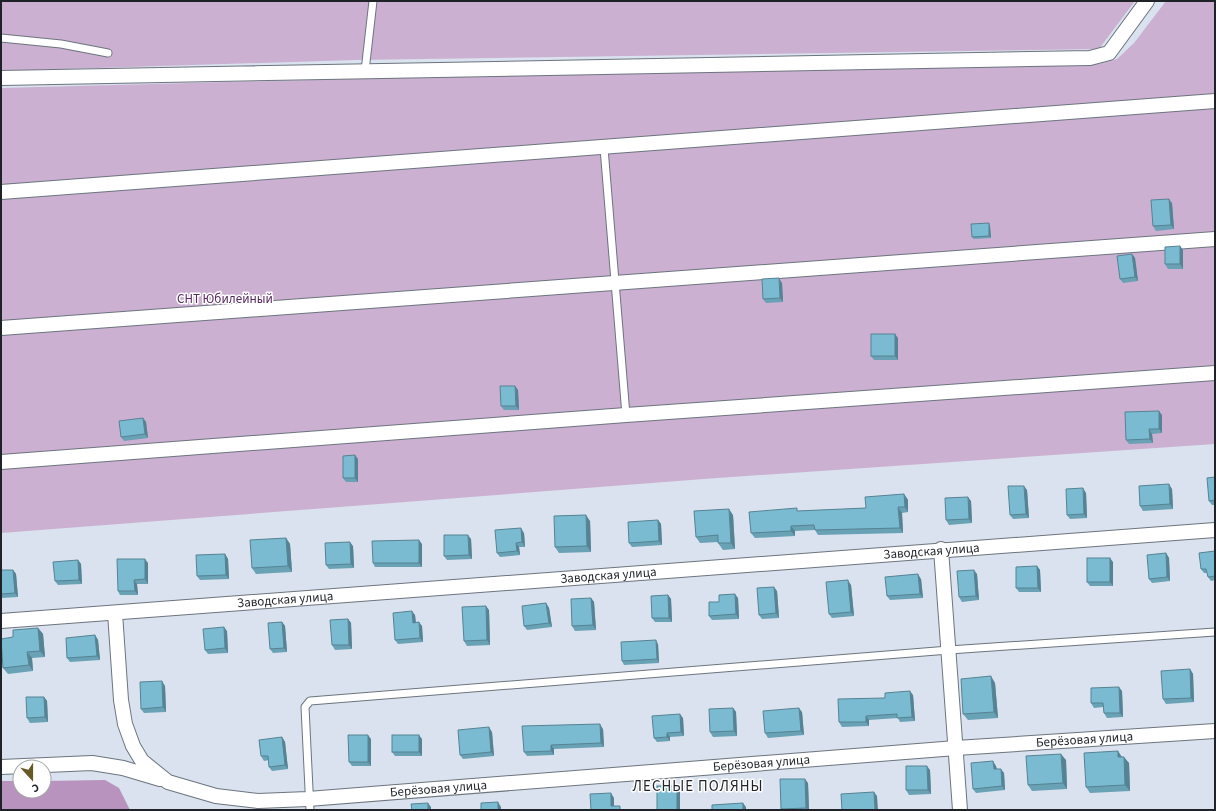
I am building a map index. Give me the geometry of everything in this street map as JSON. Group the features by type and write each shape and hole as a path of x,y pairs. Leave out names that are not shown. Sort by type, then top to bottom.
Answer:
{"street":[{"path":"1,78 1090,58 1109,53 1147,1"},
{"path":"1,192 1215,101"},
{"path":"1,328 1215,239"},
{"path":"1,462 1215,373"},
{"name":"Заводская улица","path":"1,621 941,549 1215,530"},
{"path":"941,549 960,810"},
{"path":"114,613 121,700 125,724 133,746 142,761 168,782"},
{"name":"Берёзовая улица","path":"1,766 92,763 123,768 216,796 309,805 956,748 1215,731"}],"lane":[{"path":"366,71 373,1"},
{"path":"1,38 61,44 108,53"},
{"path":"604,148 626,415"},
{"path":"309,805 305,707 310,702 389,694 949,650 1215,632"}],"green space":[{"path":"1,1 1135,1 1099,49 355,60 1,71"},
{"name":"СНТ Юбилейный","path":"1166,1 1215,1 1215,444 717,478 1,533 1,88 615,72 1099,64 1117,59 1134,43"}],"shaded area":[{"path":"105,780 119,788 130,810 1,810 1,781 12,781 12,799 52,799 52,781"}],"building":[{"path":"1169,199 1171,225 1153,226 1151,200"},
{"path":"989,223 989,236 972,237 971,224"},
{"path":"1180,246 1180,264 1165,264 1165,247"},
{"path":"1132,254 1135,277 1120,279 1117,256"},
{"path":"779,278 780,298 763,299 762,279"},
{"path":"871,334 895,334 895,356 871,356"},
{"path":"500,386 515,386 516,406 501,406"},
{"path":"1159,411 1159,429 1149,429 1150,439 1126,440 1125,412"},
{"path":"143,418 145,434 121,437 119,421"},
{"path":"355,455 355,478 343,478 343,456"},
{"path":"1215,477 1215,500 1209,501 1207,478"},
{"path":"1169,484 1170,504 1140,506 1139,486"},
{"path":"1008,486 1024,486 1026,514 1010,515"},
{"path":"1083,488 1084,514 1067,515 1066,489"},
{"path":"904,494 905,507 898,507 900,528 815,530 814,525 791,526 791,531 751,533 749,512 797,508 797,511 866,508 865,497"},
{"path":"968,497 969,519 946,520 945,498"},
{"path":"729,509 731,543 718,543 718,535 696,537 694,511"},
{"path":"586,515 587,546 555,547 554,516"},
{"path":"658,520 659,541 629,543 628,522"},
{"path":"521,528 522,542 516,543 517,551 497,553 495,530"},
{"path":"444,535 468,535 469,555 444,556"},
{"path":"286,538 288,566 252,568 250,540"},
{"path":"419,540 419,563 373,563 372,541"},
{"path":"350,542 351,564 326,565 325,543"},
{"path":"1215,551 1215,576 1208,577 1206,569 1201,569 1199,553"},
{"path":"1166,553 1167,577 1149,579 1147,555"},
{"path":"225,554 226,575 197,576 196,555"},
{"path":"1087,558 1110,558 1110,582 1087,582"},
{"path":"117,559 145,559 145,579 134,580 135,591 118,591"},
{"path":"78,560 79,580 55,581 53,562"},
{"path":"1037,566 1038,588 1016,588 1016,567"},
{"path":"1,570 13,570 15,593 1,594"},
{"path":"974,570 976,596 959,597 957,571"},
{"path":"918,574 920,594 887,596 885,577"},
{"path":"848,580 851,612 829,614 826,582"},
{"path":"774,587 776,613 759,615 757,588"},
{"path":"735,594 736,614 709,616 709,602 719,602 719,595"},
{"path":"668,595 669,618 652,618 651,596"},
{"path":"591,598 593,625 572,626 571,599"},
{"path":"546,603 549,623 524,626 522,606"},
{"path":"486,606 487,640 464,641 462,607"},
{"path":"412,611 413,623 419,622 420,638 395,640 393,613"},
{"path":"348,619 349,645 332,645 330,620"},
{"path":"282,622 284,648 270,649 268,623"},
{"path":"224,627 225,648 205,650 203,629"},
{"path":"38,628 40,651 27,652 29,665 3,668 1,639 13,637 13,630"},
{"path":"95,635 97,656 67,658 66,638"},
{"path":"656,640 657,659 622,661 621,642"},
{"path":"1190,669 1191,698 1163,699 1161,671"},
{"path":"991,676 994,712 963,714 961,679"},
{"path":"162,681 163,707 141,709 140,682"},
{"path":"1119,687 1120,713 1104,713 1103,703 1091,703 1091,688"},
{"path":"910,691 912,717 897,718 897,714 866,716 866,722 839,722 838,699 885,698 885,693"},
{"path":"26,697 44,697 45,717 27,718"},
{"path":"733,708 734,731 710,732 709,709"},
{"path":"799,708 801,731 765,733 763,711"},
{"path":"680,714 681,732 667,733 667,737 654,738 652,716"},
{"path":"600,724 601,743 551,745 551,751 524,752 522,726"},
{"path":"489,727 491,752 460,755 458,730"},
{"path":"348,735 368,735 368,762 349,762"},
{"path":"392,735 419,735 419,752 392,752"},
{"path":"282,737 285,765 269,767 268,756 261,756 259,740"},
{"path":"1118,751 1118,757 1124,757 1125,785 1086,787 1084,753"},
{"path":"1061,754 1063,783 1028,785 1026,756"},
{"path":"993,761 994,769 1001,769 1002,786 973,789 971,763"},
{"path":"906,766 927,766 928,790 906,790"},
{"path":"780,779 805,779 806,808 781,809"},
{"path":"657,786 677,786 677,810 657,810"},
{"path":"874,792 875,810 842,810 841,794"},
{"path":"611,793 611,806 620,806 620,810 591,810 590,794"},
{"path":"498,802 498,810 481,810 481,803"},
{"path":"428,803 428,810 412,810 411,804"},
{"path":"743,803 743,810 712,810 712,805"}],"district":[{"name":"ЛЕСНЫЕ ПОЛЯНЫ","path":"698,786"}]}
